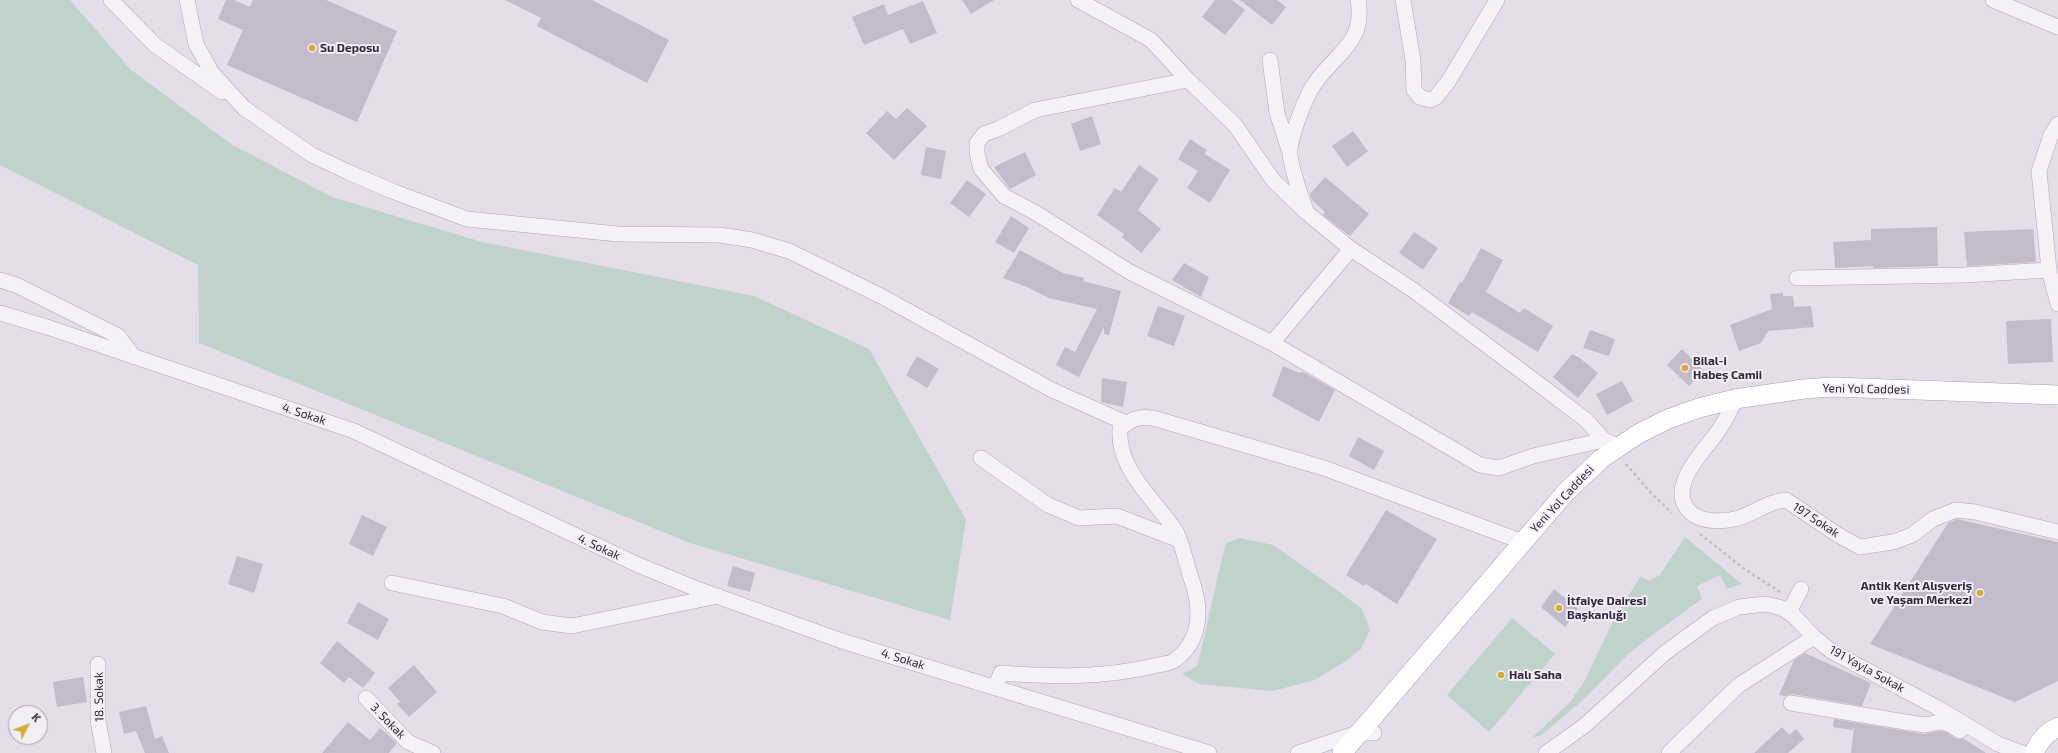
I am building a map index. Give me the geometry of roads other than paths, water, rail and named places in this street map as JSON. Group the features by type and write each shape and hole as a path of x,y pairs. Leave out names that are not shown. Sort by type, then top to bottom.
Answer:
{"main road":[{"name":"Yeni Yol Caddesi","path":"1357,753 1366,733 1523,542 1611,443 1668,419 1699,408 1736,399 1804,389 1880,388 2058,395"},
{"name":"Yeni Yol Caddesi","path":"1342,753 1366,733 1574,497 1609,466 1637,446 1683,421 1734,405 1761,405 1800,399 1838,396 2058,403"},
{"path":"2034,753 2037,746 2049,731 2058,727"}],"street":[{"path":"111,0 155,45 312,155 392,191 467,220 618,234 720,235 752,240 789,251 885,298 1052,390 1126,423"},
{"path":"187,0 196,44 212,73 244,108"},
{"path":"1078,0 1151,40 1188,80 1236,124 1273,180 1306,212 1351,249 1413,290 1527,375 1586,420 1611,443"},
{"path":"1289,152 1293,134 1314,84 1348,47 1358,27 1358,0"},
{"path":"1403,0 1413,60 1414,90 1420,97 1430,100 1436,97 1448,82 1497,0"},
{"path":"1993,0 2058,27"},
{"path":"1270,60 1277,113 1306,212"},
{"path":"1188,80 1035,110 998,129 984,134 977,143 977,153 981,169 1004,196 1036,213 1130,272 1272,342 1480,465 1499,468 1533,456 1611,443"},
{"path":"2058,124 2051,135 2039,171 2049,270 2058,304"},
{"path":"1272,342 1351,249"},
{"path":"1797,278 1964,275 2049,270"},
{"path":"0,280 16,285 118,336 134,357"},
{"name":"4. Sokak","path":"0,313 354,431 636,564 719,596 842,640 1209,753"},
{"name":"197 Sokak","path":"1734,405 1717,433 1695,461 1687,475 1683,489 1684,502 1689,511 1696,517 1705,520 1735,519 1776,501 1786,500 1838,535 1860,547 1893,542 1912,535 1933,519 1956,510 1976,512 2058,532"},
{"path":"995,688 1001,673 1085,677 1137,670 1174,661 1193,640 1199,619 1197,594 1176,531 1133,475 1121,449 1119,440 1120,428 1132,418 1143,416 1153,418 1324,468 1523,542"},
{"path":"981,458 1048,504 1079,518 1118,516 1179,540"},
{"path":"392,583 503,606 542,622 572,626 719,596"},
{"name":"191 Yayla Sokak","path":"1546,753 1584,726 1666,652 1713,618 1727,611 1754,604 1772,605 1795,601 1794,616 1814,637 1840,657 1936,707 2014,752"},
{"path":"1669,753 1739,685 1814,637"},
{"name":"18. Sokak","path":"98,664 98,720 104,753"},
{"name":"3. Sokak","path":"366,698 408,742 433,753"},
{"path":"1791,703 1925,725 1939,722 1949,724 1997,753"},
{"path":"1298,753 1366,733"}],"place":[{"name":"Su Deposu","path":"312,48"},
{"name":"Bilal-i Habeş Camii","path":"1685,368"},
{"name":"Antik Kent Alışveriş ve Yaşam Merkezi","path":"1980,593"},
{"name":"İtfaiye Dairesi Başkanlığı","path":"1559,608"},
{"name":"Halı Saha","path":"1501,675"}]}
